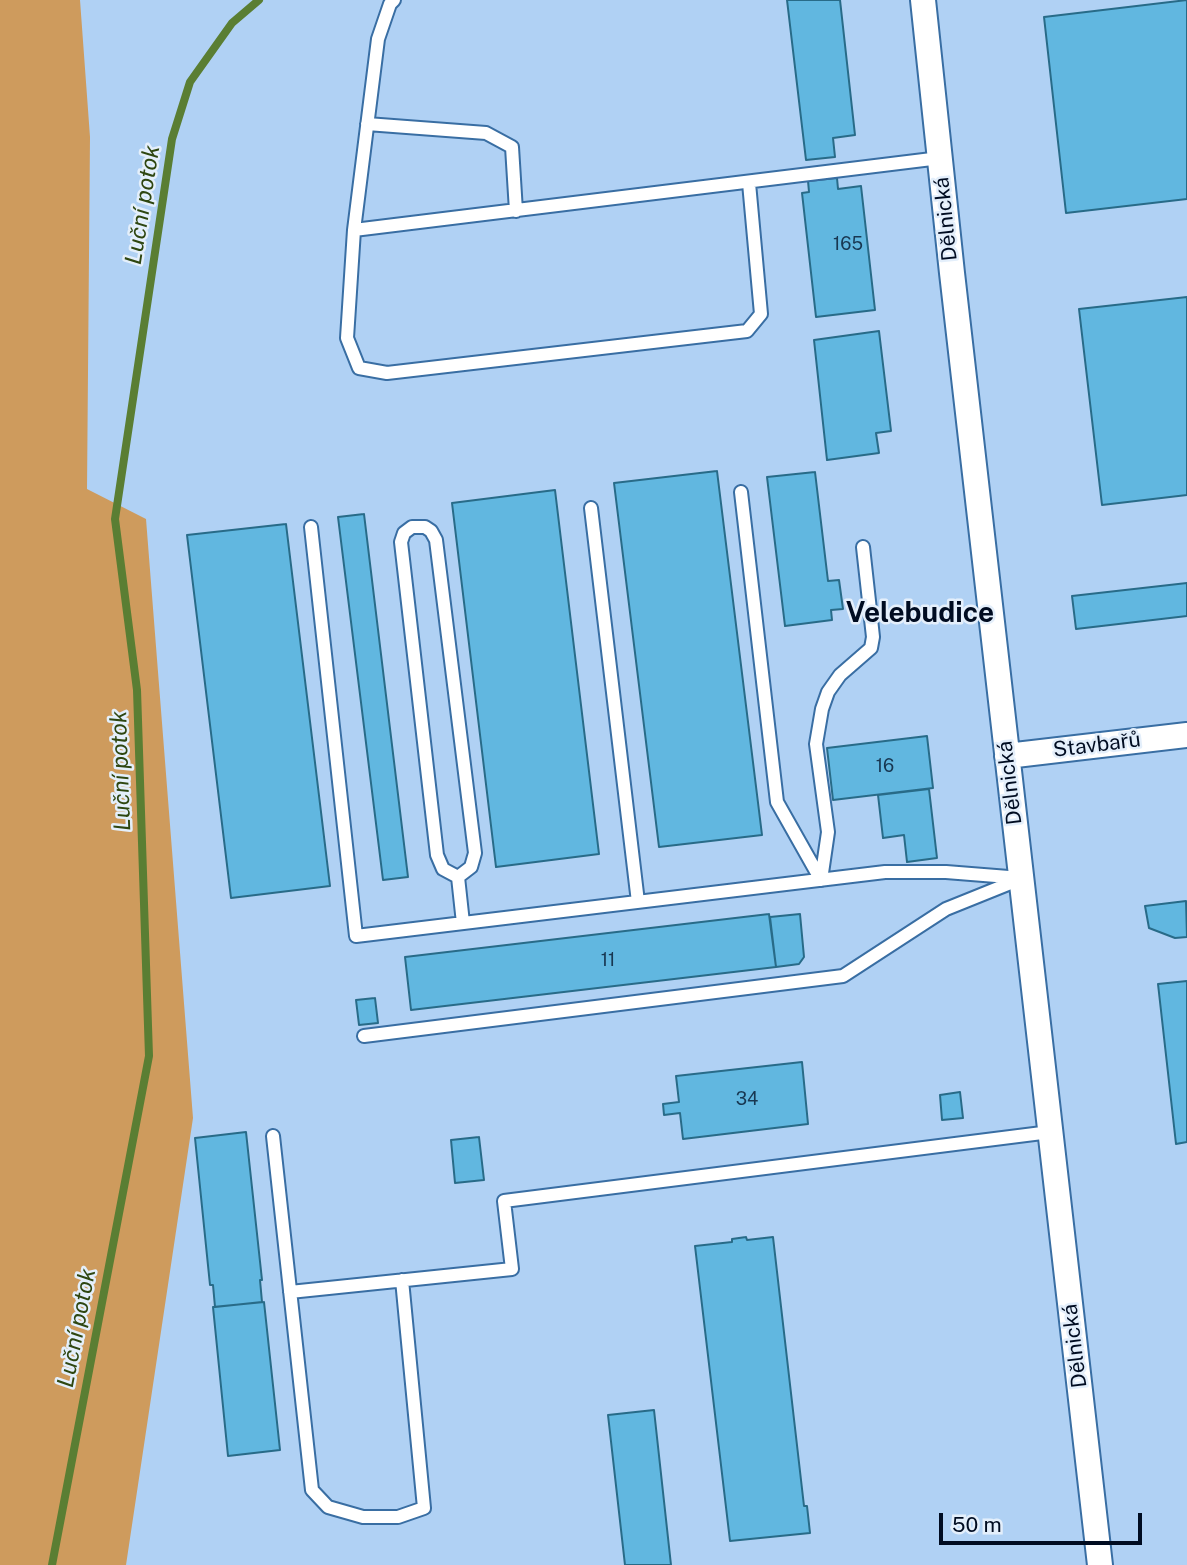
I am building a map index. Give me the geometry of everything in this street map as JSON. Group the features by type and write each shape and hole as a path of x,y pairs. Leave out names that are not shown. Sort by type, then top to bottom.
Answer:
{"street":[{"name":"Dělnická","path":"923,0 1100,1565"},
{"name":"Stavbařů","path":"1007,756 1187,734"}],"lane":[{"path":"389,1 378,40 354,230 347,338 359,369 387,373 747,331 761,314 749,183"},
{"path":"367,124 486,132 512,147 516,211"},
{"path":"354,230 940,158"},
{"path":"741,492 777,802 821,880"},
{"path":"591,508 638,902"},
{"path":"311,527 356,936 886,872 946,872 1021,878"},
{"path":"412,527 425,527 436,540 475,853 471,867 458,877 443,869 437,855 401,542 404,533 412,527"},
{"path":"821,880 828,832 816,744 828,692 840,675 871,648 873,637 863,547"},
{"path":"458,877 463,923"},
{"path":"363,1036 843,976 946,909 1021,878"},
{"path":"290,1292 512,1269 504,1201 1051,1132"},
{"path":"273,1136 312,1490 328,1507 363,1517 398,1517 424,1508 402,1280"}],"shaded area":[{"path":"0,0 80,0 90,137 87,489 146,519 193,1118 126,1565 0,1565"}],"building":[{"path":"787,0 840,0 855,135 833,138 835,157 806,160"},
{"path":"1187,0 1187,199 1066,213 1044,17"},
{"path":"837,178 838,189 861,186 875,310 816,317 802,193 809,192 808,181"},
{"path":"1187,297 1187,495 1102,505 1079,309"},
{"path":"879,331 891,431 876,433 879,453 827,460 814,340"},
{"path":"717,471 762,835 659,847 614,483"},
{"path":"815,472 828,581 839,580 843,609 831,610 832,620 785,626 767,477"},
{"path":"555,490 599,854 496,867 452,503"},
{"path":"364,514 408,877 383,880 338,517"},
{"path":"286,524 330,886 231,898 187,535"},
{"path":"1187,583 1187,616 1076,629 1072,596"},
{"path":"927,736 933,788 833,800 827,748"},
{"path":"929,789 937,858 907,862 904,835 883,838 878,795"},
{"path":"1186,901 1187,937 1175,938 1149,928 1145,906"},
{"path":"769,914 776,967 411,1010 405,957"},
{"path":"800,914 804,957 799,964 776,967 770,917"},
{"path":"1187,981 1187,1142 1176,1144 1158,984"},
{"path":"375,998 378,1023 359,1025 356,1000"},
{"path":"802,1062 808,1124 683,1139 680,1113 664,1115 663,1104 679,1102 676,1076"},
{"path":"960,1092 963,1118 942,1120 940,1095"},
{"path":"246,1132 262,1302 215,1307 213,1285 210,1285 195,1138"},
{"path":"479,1137 484,1180 455,1183 451,1140"},
{"path":"746,1237 747,1240 773,1237 804,1506 807,1506 810,1533 730,1541 695,1246 732,1242 732,1239"},
{"path":"264,1302 280,1450 228,1456 213,1307"},
{"path":"654,1410 671,1565 625,1565 608,1415"}],"waterway":[{"name":"Luční potok","path":"52,1565 149,1056 137,690 115,519 172,139 190,82 232,23 259,0"}],"district":[{"name":"Velebudice","path":"920,613"}]}
